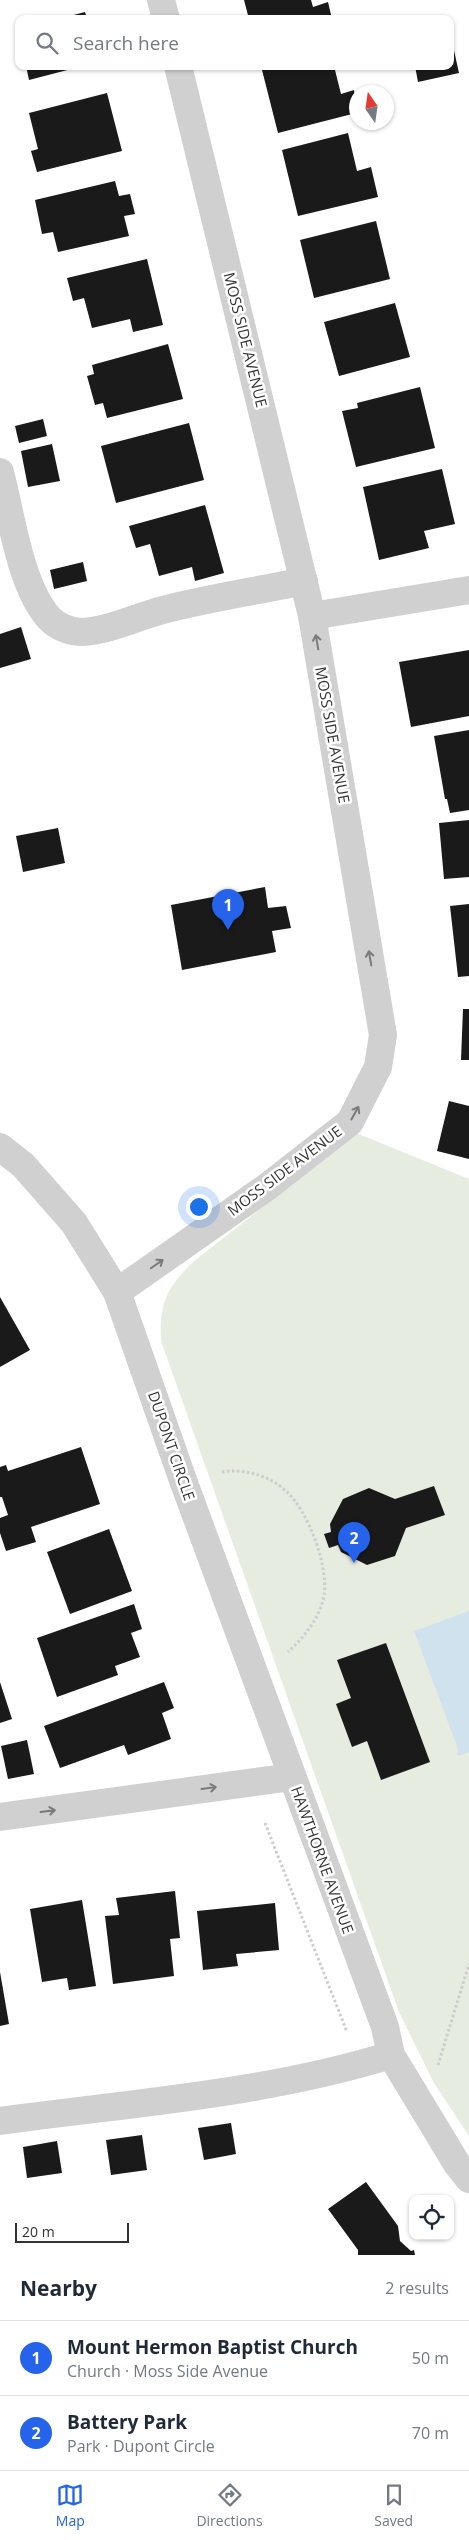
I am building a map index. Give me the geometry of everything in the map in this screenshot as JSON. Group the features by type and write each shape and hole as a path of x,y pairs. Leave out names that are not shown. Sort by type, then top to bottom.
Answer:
{"street":[{"path":"161,0 165,15"},
{"name":"MOSS SIDE AVENUE","path":"117,1292 267,1187 350,1122 378,1067 383,1035 312,616 179,70"},
{"path":"0,472 25,571 36,600 50,620 65,629 82,632 108,628 163,610 304,581"},
{"path":"312,616 469,590"},
{"name":"DUPONT CIRCLE","path":"0,1147 23,1165 74,1223 117,1292 184,1483 292,1776"},
{"name":"HAWTHORNE AVENUE","path":"0,1817 292,1776 385,2027 391,2055 457,2164 469,2179"},
{"path":"0,2121 257,2086 349,2068 391,2055"}],"path":[{"path":"222,1472 232,1470 250,1473 270,1480 286,1491 305,1517 314,1537 323,1568 324,1595 312,1625 305,1636 288,1652"},
{"path":"265,1823 348,2036"},
{"path":"438,2065 469,1964"}],"shaded area":[{"path":"356,1133 469,1179 469,2136 434,2083 399,2012 161,1341 163,1307 170,1289 183,1272"}],"water":[{"path":"469,1611 469,1752 458,1756 457,1746 414,1631"}],"building":[{"path":"244,0 311,0 313,7 328,2 331,15 248,15"},
{"path":"85,12 86,15 74,15"},
{"path":"454,50 459,73 418,82 416,70 454,70"},
{"path":"27,70 67,70 29,80"},
{"path":"262,70 335,70 341,94 349,92 349,115 278,133"},
{"path":"107,93 122,151 37,172 31,151 38,149 29,113"},
{"path":"348,133 357,171 371,167 378,197 298,216 282,150"},
{"path":"115,181 119,196 130,194 135,214 124,216 129,236 58,252 53,232 42,234 35,200"},
{"path":"376,221 390,279 314,298 300,240"},
{"path":"147,259 163,325 133,332 130,319 92,328 84,298 73,301 67,278"},
{"path":"395,303 410,357 339,376 324,322"},
{"path":"168,344 183,399 107,418 103,403 95,405 87,376 94,374 92,365"},
{"path":"420,387 435,448 356,467 342,411 358,408 357,403"},
{"path":"43,419 47,436 19,443 15,426"},
{"path":"189,423 204,480 116,503 101,446"},
{"path":"52,444 60,481 28,487 21,451"},
{"path":"442,469 455,524 424,531 429,548 379,560 363,487"},
{"path":"205,505 224,573 195,581 192,567 159,576 150,544 136,548 129,526"},
{"path":"83,562 87,581 54,589 50,570"},
{"path":"21,627 31,659 0,668 0,634"},
{"path":"469,650 469,716 411,727 399,662"},
{"path":"469,730 469,810 450,813 447,799 445,799 434,736"},
{"path":"469,820 469,877 444,879 439,823"},
{"path":"58,828 65,863 23,872 16,836"},
{"path":"265,887 268,908 286,906 291,928 272,931 276,952 182,970 171,905"},
{"path":"469,904 469,976 458,977 450,906"},
{"path":"463,1009 469,1009 469,1060 461,1060"},
{"path":"449,1101 469,1106 469,1159 437,1151"},
{"path":"0,1297 30,1350 0,1367"},
{"path":"81,1447 100,1504 31,1527 36,1542 6,1551 0,1533 0,1518 8,1515 2,1497 0,1497 0,1467 6,1465 8,1471"},
{"path":"434,1486 445,1515 406,1528 395,1556 367,1565 341,1552 338,1545 329,1548 324,1534 331,1532 330,1524 343,1499 369,1488 395,1499"},
{"path":"109,1529 132,1591 70,1614 47,1552"},
{"path":"134,1604 142,1629 131,1633 140,1657 115,1666 118,1675 57,1697 37,1638"},
{"path":"386,1643 430,1762 381,1780 367,1741 352,1747 336,1704 351,1698 337,1660"},
{"path":"0,1682 12,1719 0,1723"},
{"path":"164,1682 174,1708 162,1713 171,1739 128,1755 124,1745 60,1768 44,1726"},
{"path":"27,1740 34,1774 8,1779 1,1746"},
{"path":"175,1891 180,1938 170,1939 174,1976 113,1984 105,1916 119,1915 116,1898"},
{"path":"82,1900 96,1986 69,1990 67,1978 42,1982 30,1909"},
{"path":"275,1903 279,1950 236,1954 238,1966 203,1970 197,1911"},
{"path":"0,1972 9,2024 0,2026"},
{"path":"231,2123 236,2154 204,2160 198,2128"},
{"path":"142,2135 147,2170 111,2175 106,2140"},
{"path":"57,2141 62,2173 27,2178 23,2147"},
{"path":"366,2182 398,2226 400,2241 411,2251 414,2250 415,2255 358,2255 358,2250 328,2209"}],"place":[{"name":"Mount Hermon Baptist Church","path":"228,930"},
{"name":"Battery Park","path":"354,1563"}]}
